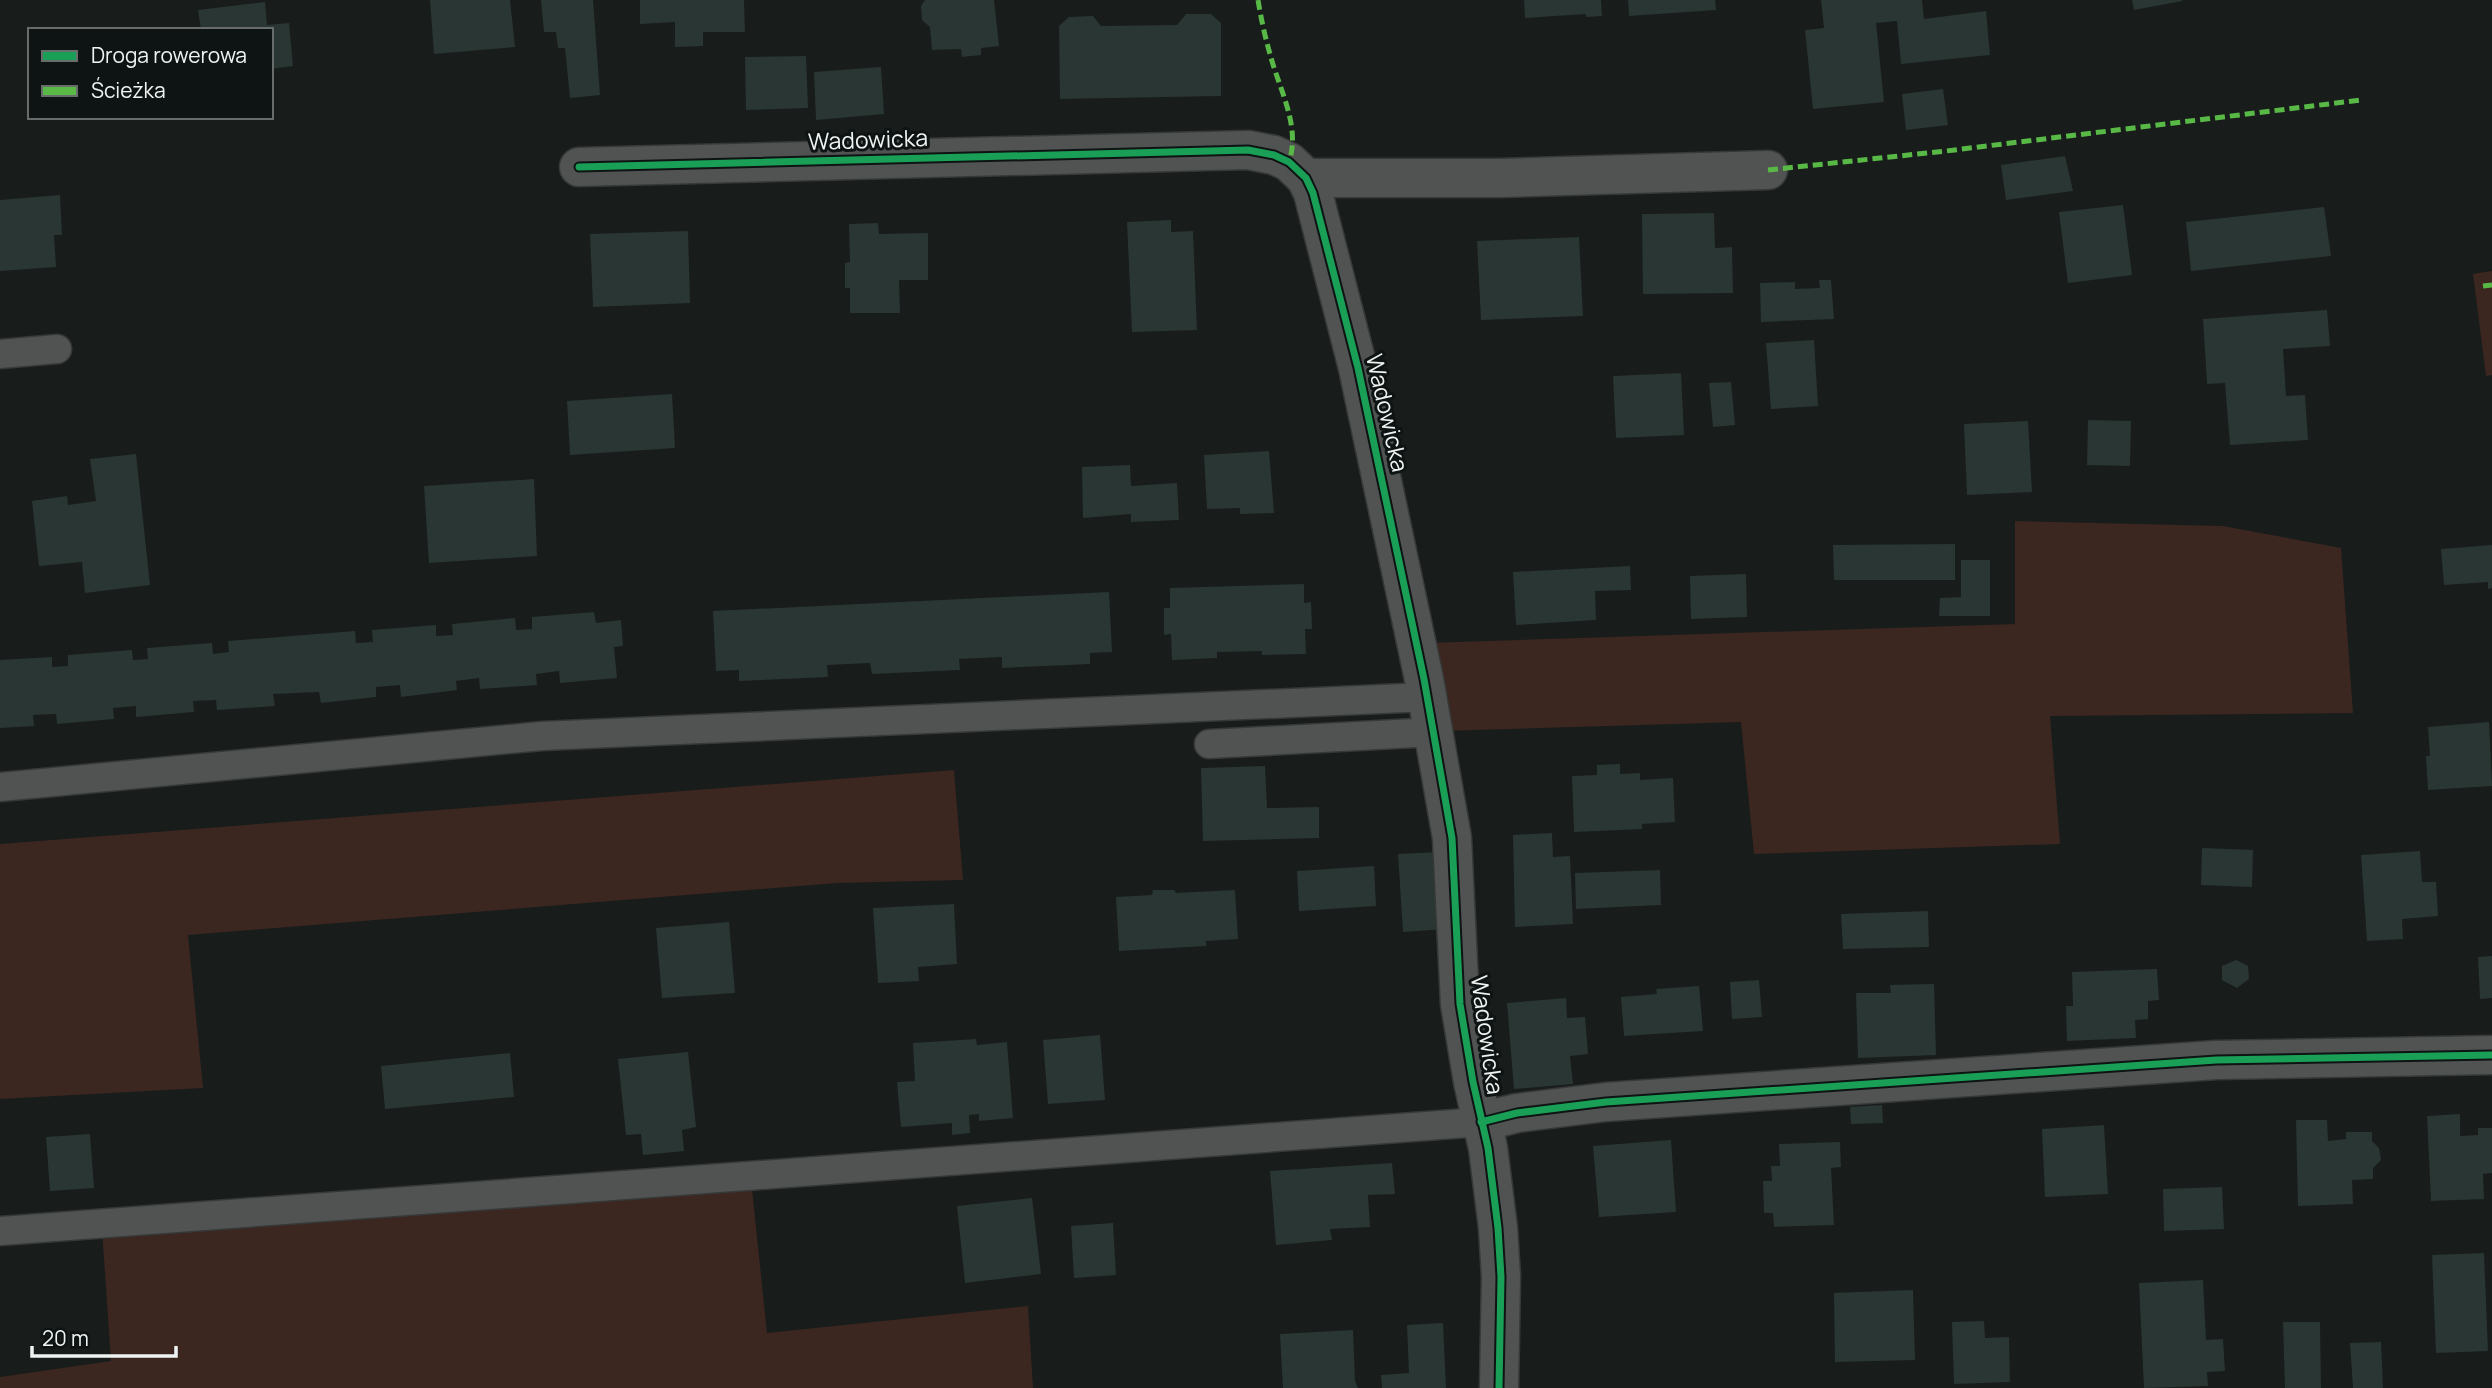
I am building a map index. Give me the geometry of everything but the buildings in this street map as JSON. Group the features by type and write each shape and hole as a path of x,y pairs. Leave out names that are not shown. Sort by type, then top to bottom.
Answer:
{"street":[{"name":"Wadowicka","path":"579,167 1248,150 1274,155 1289,162 1307,178 1320,216 1358,368 1430,715 1452,838 1460,1004 1489,1159 1498,1228 1501,1300 1499,1388"},
{"path":"1307,178 1499,178 1768,170"},
{"path":"1481,1122 1517,1114 1605,1102 2216,1060 2492,1055"}],"lane":[{"path":"0,354 57,349"},
{"path":"1209,744 1430,715"},
{"path":"0,787 542,736 1430,715"},
{"path":"0,1231 1481,1122"}],"shaded area":[{"path":"2492,271 2492,375 2486,376 2473,274"},
{"path":"2015,521 2223,526 2341,548 2353,713 2050,716 2060,844 1754,854 1741,722 1441,731 1427,643 2015,624"},
{"path":"954,770 963,880 837,883 188,935 203,1088 0,1099 0,844"},
{"path":"752,1189 767,1333 1028,1306 1033,1388 0,1388 0,1377 111,1361 102,1229"}],"marked path":[{"path":"1258,0 1268,48 1291,121 1292,148 1289,162"},
{"path":"1768,170 2361,100"},
{"path":"2483,286 2492,285"}],"cycle path":[{"path":"579,167 1248,150 1274,155 1289,162 1306,178 1313,193 1358,368 1424,679 1452,838 1460,1004 1473,1082 1488,1148 1498,1228 1501,1277 1499,1388"},
{"path":"1481,1122 1517,1113 1606,1102 2216,1060 2492,1055"}]}
